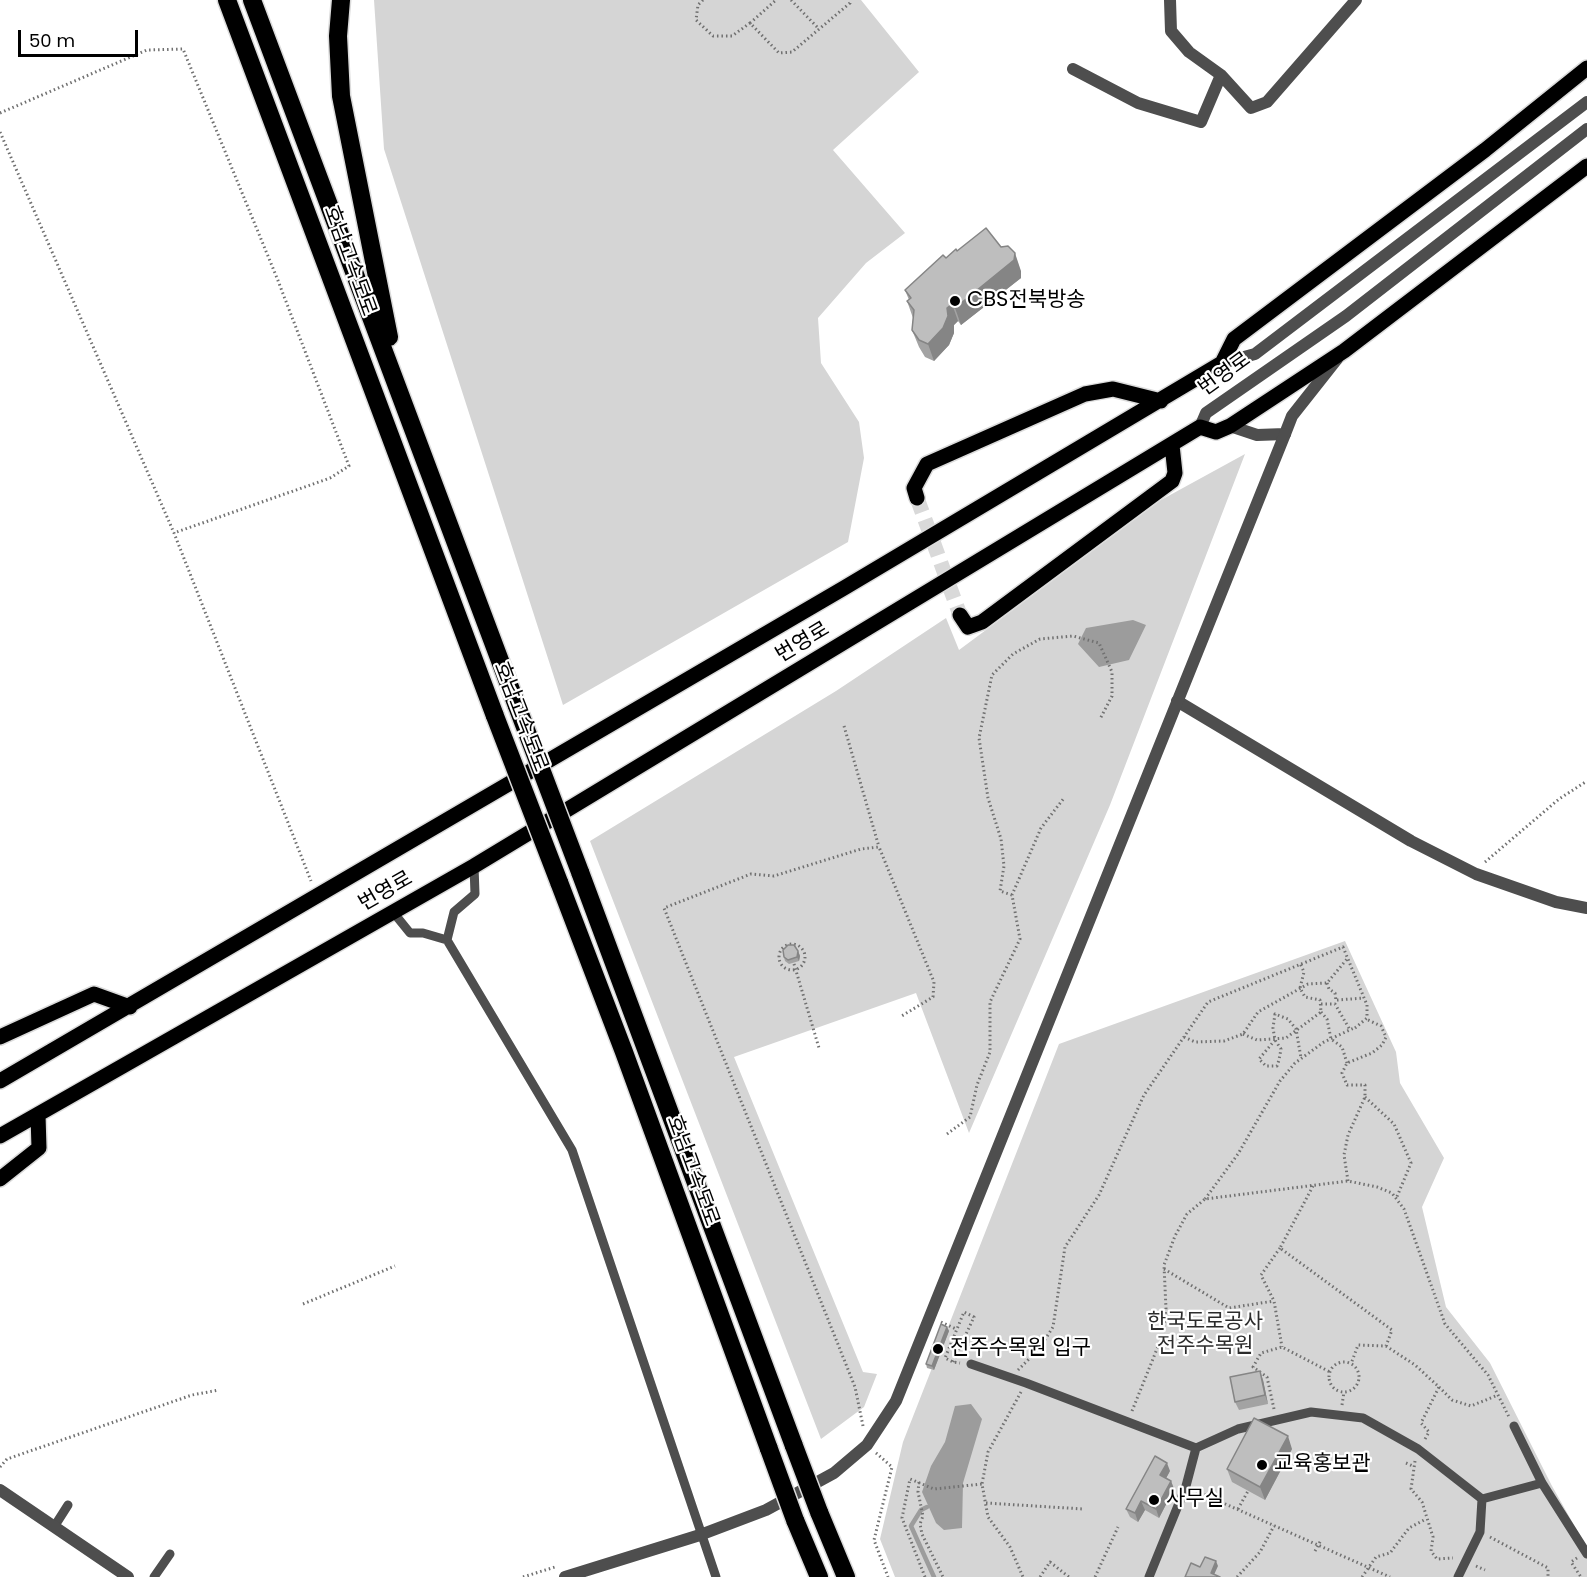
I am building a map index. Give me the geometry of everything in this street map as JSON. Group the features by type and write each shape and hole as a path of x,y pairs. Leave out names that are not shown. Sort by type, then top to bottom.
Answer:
{"highway":[{"name":"호남고속도로","path":"227,0 495,716 624,1052 795,1520 819,1577"},
{"name":"호남고속도로","path":"252,0 794,1446 846,1577"},
{"path":"341,0 338,36 341,96 388,337 386,357"}],"main road":[{"path":"1222,363 1234,339 1476,157 1587,68"},
{"path":"1200,427 1216,432 1230,426 1344,351 1587,166"},
{"name":"번영로","path":"0,1081 318,897 1222,363"},
{"path":"917,498 914,488 927,464 1085,394 1113,388 1161,401"},
{"name":"번영로","path":"0,1136 474,866 1200,427"},
{"path":"960,615 968,627 982,622 1172,481 1175,473 1172,445"},
{"path":"0,1037 94,994 130,1007"},
{"path":"0,1179 39,1148 38,1115"}],"street":[{"path":"1170,0 1171,31 1189,52 1221,75 1251,108 1267,102 1356,0"},
{"path":"1073,69 1138,103 1201,122 1221,75"},
{"name":"번영로","path":"1222,363 1255,354 1587,102"},
{"name":"번영로","path":"1200,427 1206,413 1346,316 1587,129"},
{"path":"565,1577 700,1535 766,1510 834,1473 867,1445 896,1401 1292,416 1344,351"},
{"path":"1230,426 1257,435 1285,434"},
{"path":"1177,701 1402,835 1476,874 1556,902 1587,908"},
{"path":"0,1490 128,1577"}],"lane":[{"path":"447,940 454,912 475,894 474,866"},
{"path":"393,912 410,933 423,933 447,940 572,1150 716,1577"},
{"path":"971,1364 1014,1378 1196,1448 1238,1429 1311,1412 1363,1418 1418,1449 1482,1499"},
{"path":"1514,1426 1542,1483 1587,1554"},
{"path":"1149,1577 1186,1486 1196,1448"},
{"path":"1482,1499 1542,1483"},
{"path":"1458,1577 1480,1532 1482,1499"},
{"path":"54,1527 68,1505"},
{"path":"154,1577 170,1554"}],"path":[{"path":"703,0 698,5 696,20 713,36 732,36 776,0"},
{"path":"791,0 819,29"},
{"path":"750,23 779,53 792,52 850,3 850,0"},
{"path":"0,112 147,50 183,49 277,278 349,466 330,478 174,533"},
{"path":"0,132 174,533 318,897"},
{"path":"1012,895 1000,891 1004,866 1001,839 988,798 979,738 992,675 1022,649 1040,639 1073,636 1099,643 1112,672 1112,696 1100,719"},
{"path":"844,726 879,847 934,982 933,997 900,1017"},
{"path":"1476,874 1483,864 1559,800 1587,781"},
{"path":"947,1134 970,1117 977,1085 990,1052 990,1002 1020,939 1012,895 1041,828 1064,798"},
{"path":"870,1420 864,1428 855,1387 664,908 751,874 774,876 861,849 879,847"},
{"path":"790,945 799,946 805,957 802,965 795,970 787,969 779,960 780,952 790,945"},
{"path":"1014,1378 1019,1366 1039,1349 1053,1327 1065,1247 1099,1195 1144,1095 1208,1002 1343,947 1364,998 1367,1018"},
{"path":"1184,1037 1195,1042 1224,1041 1243,1034 1258,1012 1308,984 1327,983 1348,958"},
{"path":"1300,963 1305,972 1300,988 1305,997 1320,1000 1321,1012 1327,1019 1331,1039 1342,1047 1347,1063"},
{"path":"794,964 819,1048"},
{"path":"1327,983 1329,989 1335,993 1336,1002 1350,1030"},
{"path":"1321,1004 1364,998"},
{"path":"1243,1034 1257,1040 1286,1038 1321,1012"},
{"path":"1275,1040 1259,1059 1266,1066 1277,1066 1281,1049 1275,1040 1273,1028 1275,1014 1288,1019 1296,1029 1302,1052 1301,1058"},
{"path":"1128,1421 1163,1334 1166,1309 1164,1269 1175,1236 1187,1214 1205,1199 1238,1154 1280,1081 1301,1058 1367,1018"},
{"path":"1348,1181 1344,1155 1348,1135 1365,1097 1365,1086 1347,1085 1342,1073 1347,1063 1372,1053 1382,1045 1386,1037 1381,1026 1367,1018"},
{"path":"1365,1097 1394,1124 1411,1163 1396,1199"},
{"path":"1205,1199 1348,1181 1377,1187 1392,1193 1404,1209 1445,1324 1488,1375 1514,1426"},
{"path":"1281,1347 1274,1301 1261,1275 1280,1248 1312,1186"},
{"path":"1280,1248 1392,1330 1386,1346"},
{"path":"303,1304 394,1266"},
{"path":"1164,1269 1229,1308 1274,1301"},
{"path":"953,1362 974,1317 964,1312 945,1358 953,1362 971,1364"},
{"path":"937,1321 956,1329"},
{"path":"1351,1364 1358,1345 1386,1346 1415,1365 1452,1400 1471,1406 1498,1395"},
{"path":"1276,1420 1267,1377 1253,1367 1261,1353 1281,1347 1330,1372"},
{"path":"1336,1364 1351,1364 1357,1371 1358,1381 1348,1391 1339,1391 1331,1386 1330,1372 1336,1364"},
{"path":"1023,1577 1010,1547 988,1517 982,1484 988,1452 1026,1383"},
{"path":"1439,1387 1421,1423 1429,1432 1418,1449 1413,1466 1411,1489 1422,1502 1433,1537 1431,1551 1437,1559 1456,1558 1466,1562"},
{"path":"0,1467 7,1459 192,1395 219,1390"},
{"path":"867,1445 892,1467 874,1540 888,1577"},
{"path":"1406,1463 1413,1466"},
{"path":"925,1577 902,1518 910,1479 934,1489 972,1487 982,1484"},
{"path":"920,1482 918,1492 923,1516 920,1524 922,1534 943,1577"},
{"path":"1186,1486 1390,1577"},
{"path":"1238,1509 1248,1491"},
{"path":"986,1503 1083,1509"},
{"path":"1362,1577 1376,1557 1390,1553 1409,1528 1426,1519"},
{"path":"1236,1577 1260,1552 1274,1526"},
{"path":"1095,1577 1118,1527"},
{"path":"1480,1532 1548,1568 1548,1577"},
{"path":"1315,1551 1321,1540"},
{"path":"1040,1577 1050,1562 1069,1577"},
{"path":"523,1577 557,1567"}],"green space":[{"path":"374,0 861,0 919,72 833,150 905,233 866,263 818,318 821,363 859,422 864,458 848,542 563,705 384,149"},
{"path":"1245,454 1110,805 969,1133 916,993 734,1057 863,1372 877,1374 864,1407 821,1439 590,841 836,691 946,618 959,650 1161,500"},
{"name":"한국도로공사 전주수목원","path":"1345,941 1396,1052 1400,1083 1444,1158 1422,1207 1446,1307 1490,1363 1552,1486 1587,1548 1587,1577 895,1577 880,1539 903,1442 1059,1044"}],"shaded area":[{"path":"1133,620 1146,625 1129,660 1099,667 1078,644 1086,628"},
{"path":"971,1404 982,1419 963,1483 962,1528 944,1530 936,1523 922,1492 931,1466 945,1442 955,1406"}],"building":[{"path":"986,228 1001,247 1008,246 1015,253 1014,260 955,308 952,304 947,308 948,316 943,328 928,344 919,340 912,330 914,310 907,301 911,298 905,290 943,255 946,258"},
{"path":"788,945 794,945 798,951 797,957 788,960 784,957 783,950"},
{"path":"941,1324 947,1327 932,1366 926,1364"},
{"path":"1260,1371 1265,1395 1235,1402 1230,1377"},
{"name":"교육홍보관","path":"1254,1418 1288,1436 1260,1487 1227,1469"},
{"path":"1155,1456 1167,1463 1160,1475 1171,1481 1156,1509 1141,1501 1135,1513 1126,1509"},
{"path":"1205,1557 1216,1561 1211,1573 1220,1577 1185,1577 1191,1563 1200,1567"}],"waterway":[{"path":"927,1507 921,1510 911,1526 934,1577"}],"tunnel":[{"path":"917,498 960,615"}],"place":[{"name":"CBS전북방송","path":"955,301"},
{"name":"전주수목원 입구","path":"938,1349"},
{"name":"교육홍보관","path":"1262,1465"},
{"name":"사무실","path":"1154,1500"}]}
